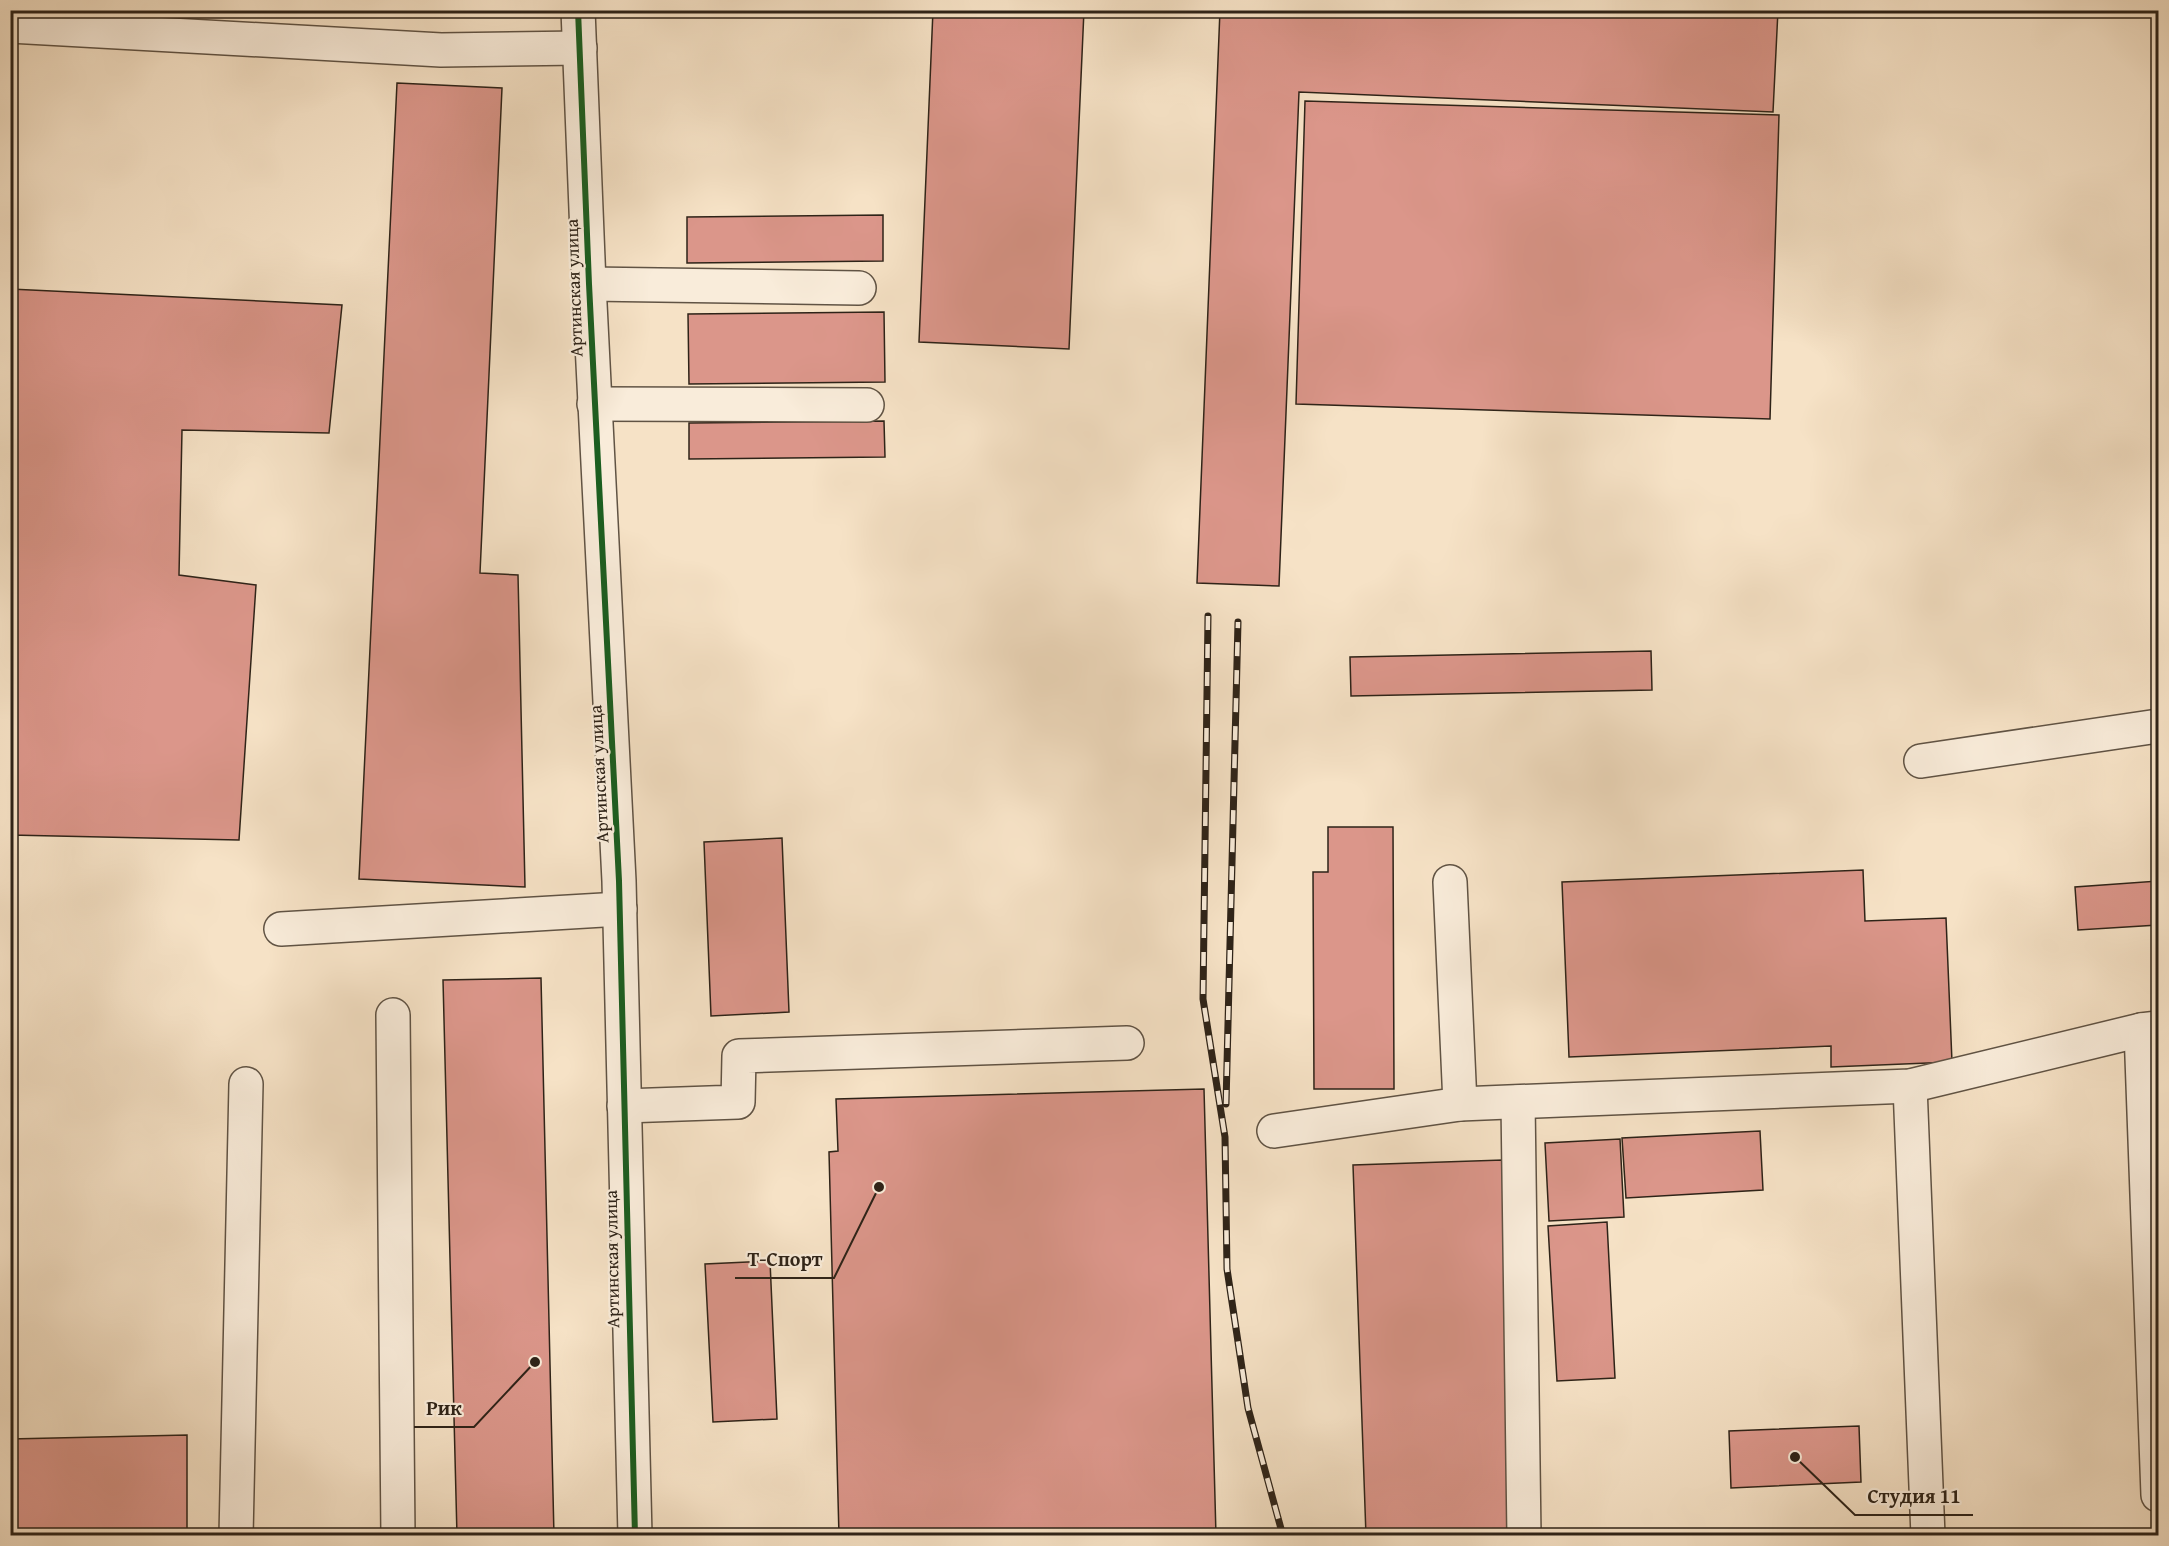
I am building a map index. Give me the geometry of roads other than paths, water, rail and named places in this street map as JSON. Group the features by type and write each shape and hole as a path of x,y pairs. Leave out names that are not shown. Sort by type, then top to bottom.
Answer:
{"street":[{"name":"Артинская улица","path":"578,10 594,404 620,909 635,1536"},
{"path":"10,26 441,50 580,48"},
{"path":"589,284 859,288"},
{"path":"594,404 867,405"},
{"path":"1921,761 2158,726"},
{"path":"1450,882 1460,1104"},
{"path":"281,929 620,909"},
{"path":"393,1015 398,1536"},
{"path":"1274,1131 1460,1104 1910,1086 2150,1029 2158,1495"},
{"path":"624,1106 738,1102 739,1056 1127,1043"},
{"path":"236,1536 246,1084"},
{"path":"1910,1086 1928,1536"},
{"path":"1518,1102 1524,1536"}],"railway":[{"path":"1208,616 1203,999 1225,1137 1227,1269 1248,1408 1283,1536"},
{"path":"1226,1104 1238,622"}],"place":[{"name":"Т-Спорт","path":"879,1187"},
{"name":"Рик","path":"535,1362"},
{"name":"Студия 11","path":"1795,1457"}]}
